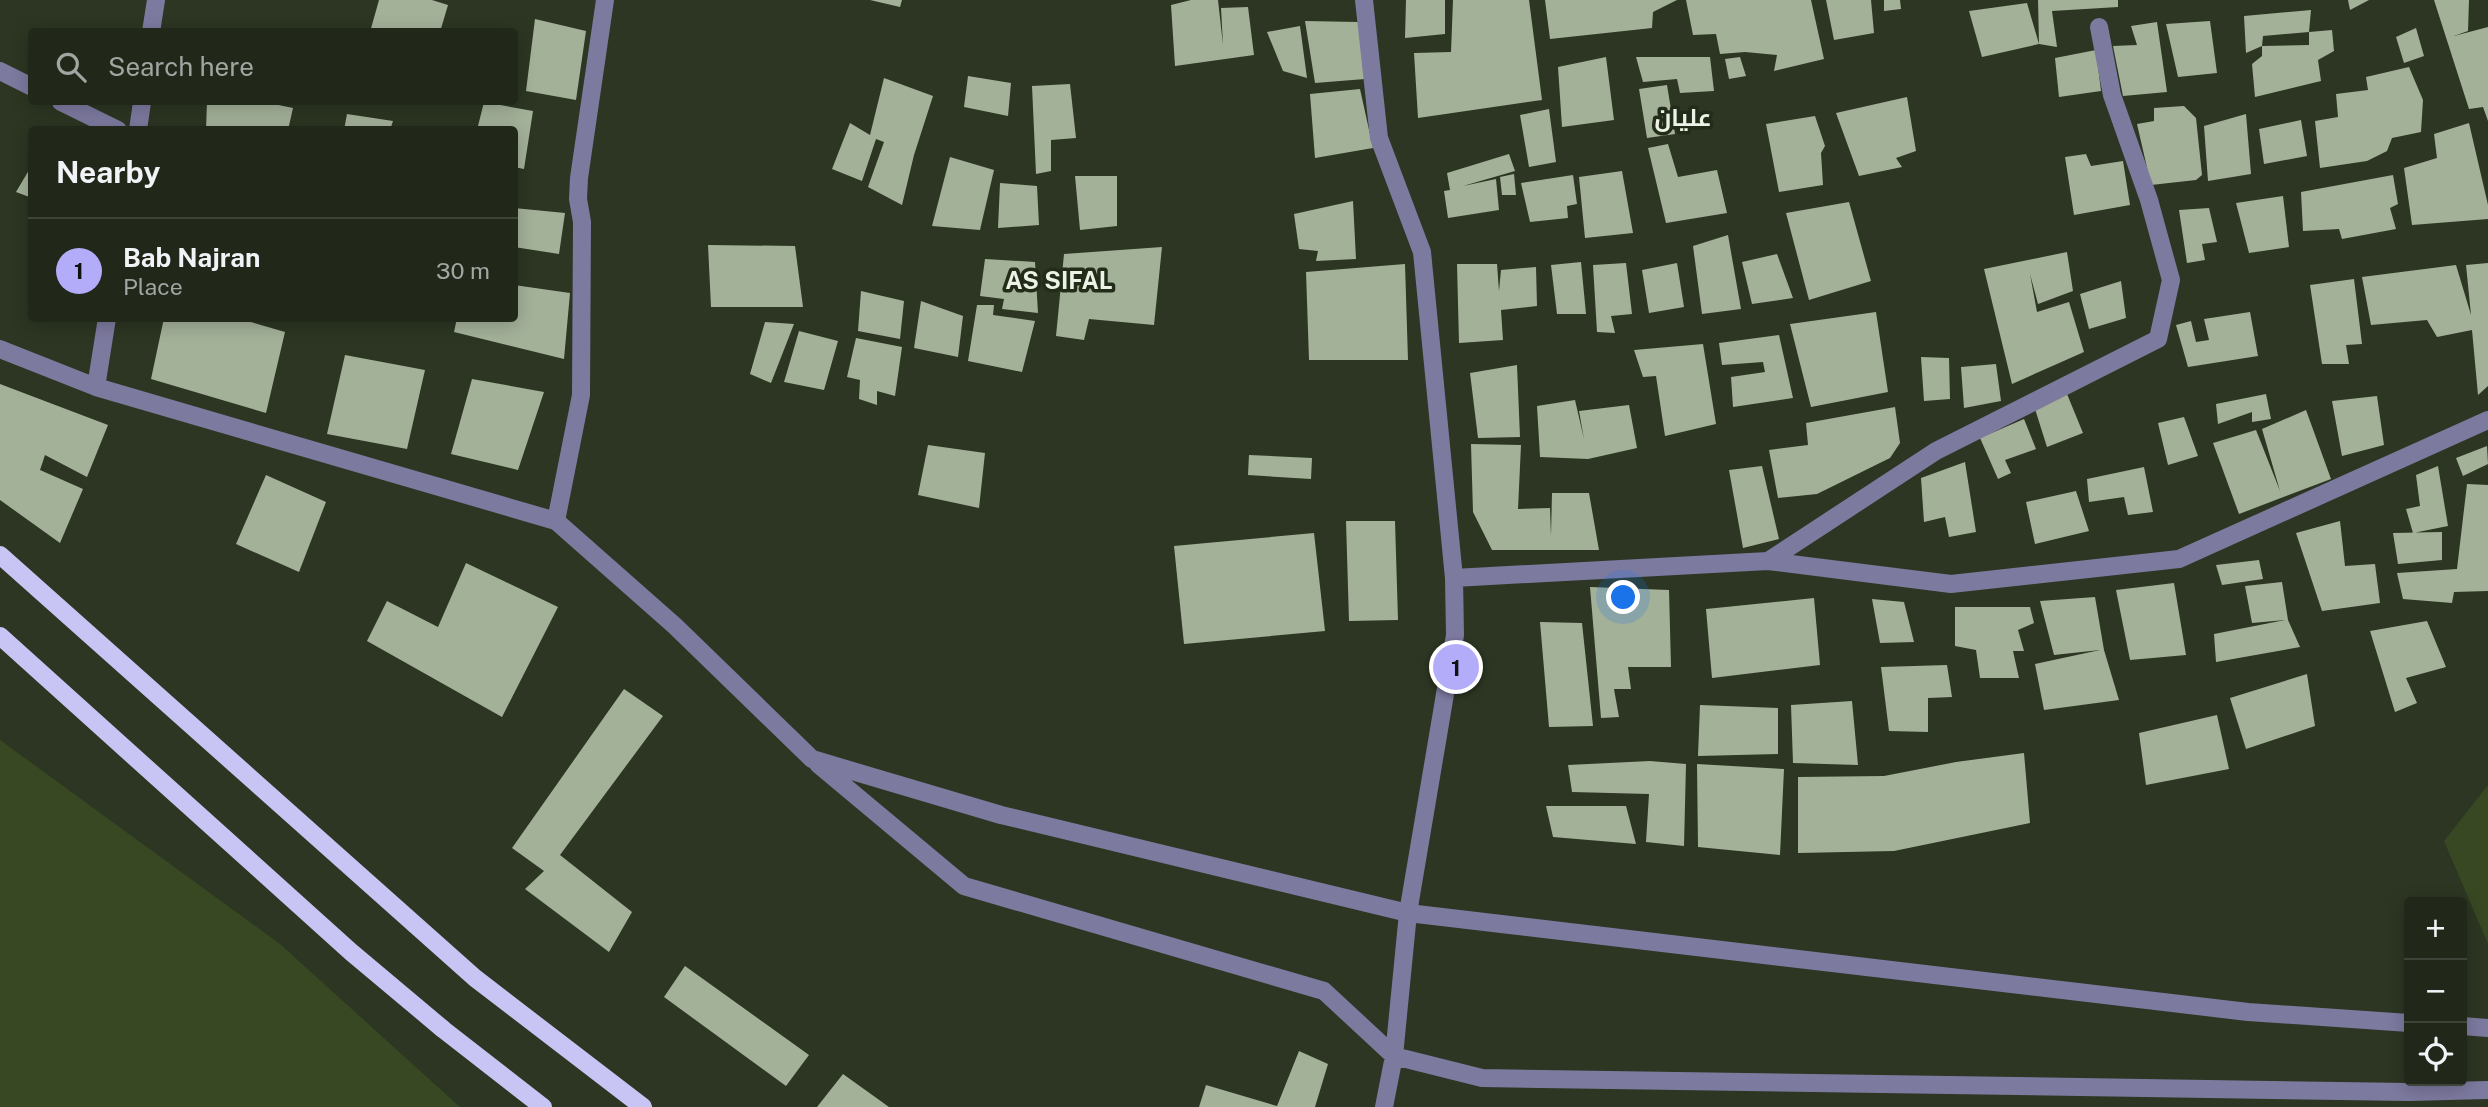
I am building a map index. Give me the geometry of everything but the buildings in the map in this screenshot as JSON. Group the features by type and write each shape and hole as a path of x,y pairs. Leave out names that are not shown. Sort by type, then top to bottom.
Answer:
{"main road":[{"path":"0,555 475,978 643,1107"},
{"path":"0,636 351,952 542,1107"}],"street":[{"path":"152,28 156,0"},
{"path":"556,521 581,395 582,222 578,199 579,178 605,0"},
{"path":"1364,0 1378,138 1422,252 1454,578 1455,635 1408,913 1394,1056 1384,1107"},
{"path":"1768,561 1936,451 2158,339 2171,280 2149,200 2112,95 2099,27"},
{"path":"0,71 28,85"},
{"path":"67,105 110,126"},
{"path":"139,126 142,105"},
{"path":"96,387 106,322"},
{"path":"0,349 96,387 556,521 675,625 811,759 964,886 1324,991 1394,1056 1482,1077 2395,1091 2488,1090"},
{"path":"1454,578 1768,561 1951,584 2179,559 2488,419"},
{"path":"811,759 1000,814 1408,913 2248,1012 2404,1023"},
{"path":"2467,1026 2488,1028"}],"green space":[{"path":"0,740 280,944 460,1107 0,1107"},
{"path":"2488,785 2488,944 2444,841"}],"place":[{"name":"Bab Najran","path":"1456,667"}],"district":[{"name":"عليان","path":"1683,118"},
{"name":"AS SIFAL","path":"1059,281"}]}
